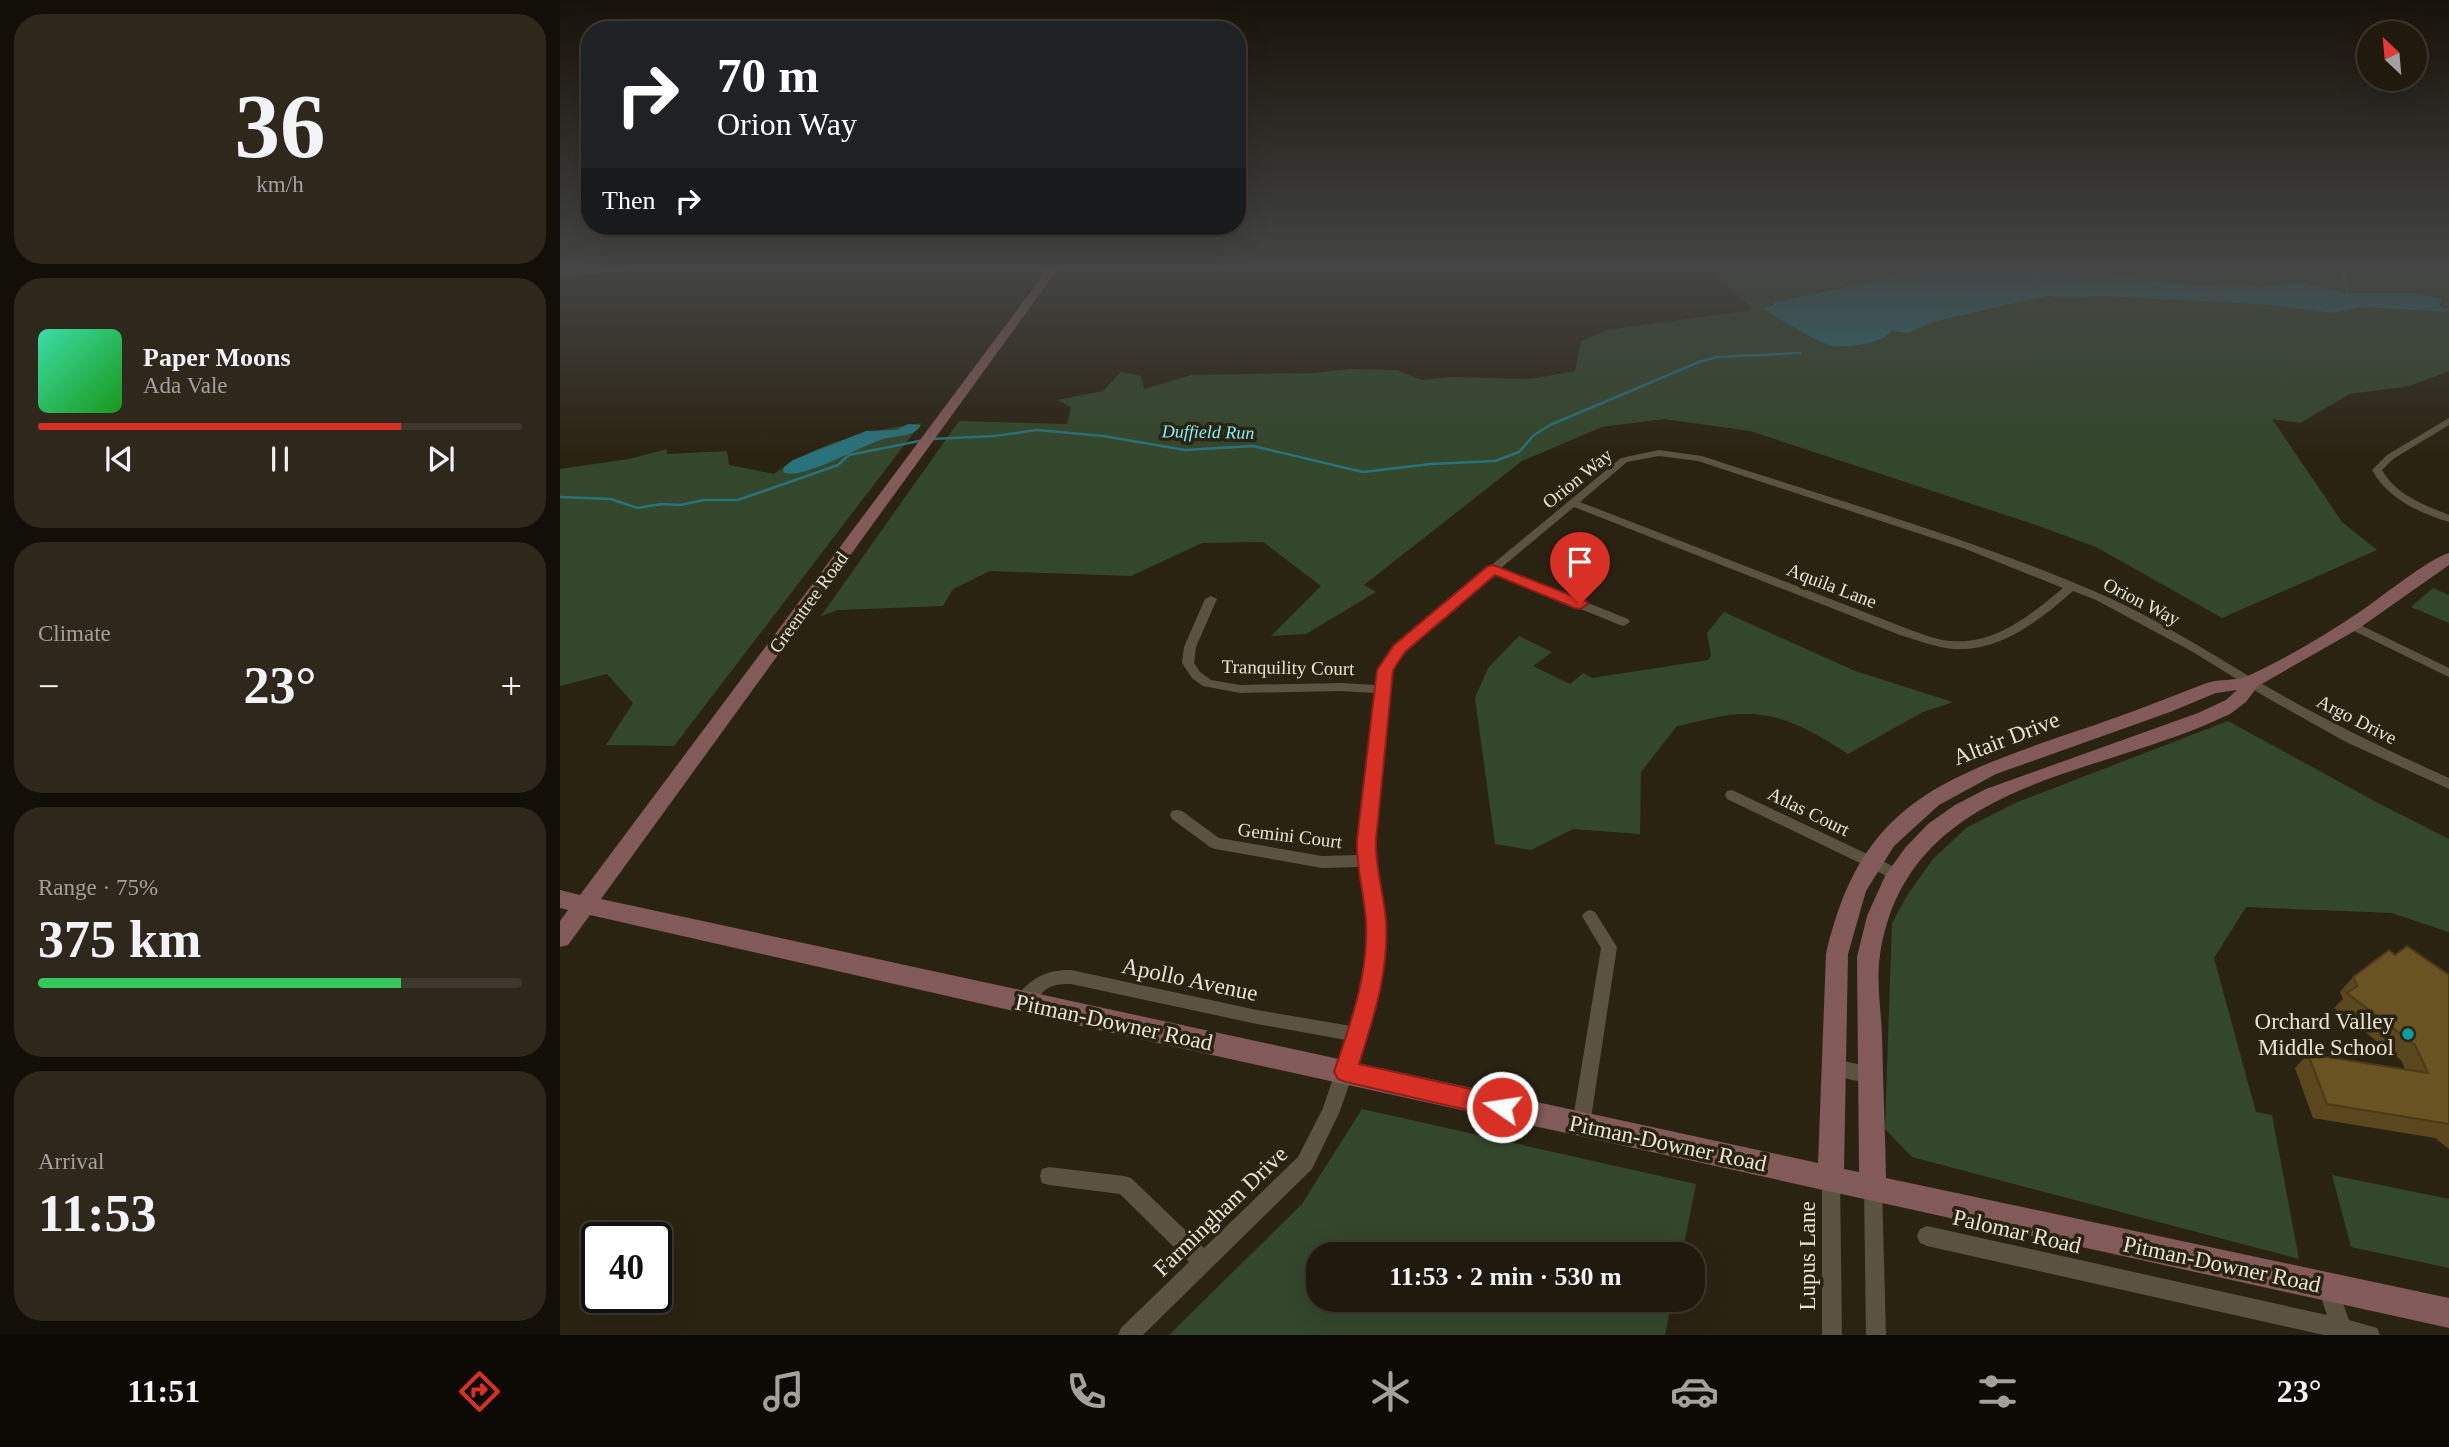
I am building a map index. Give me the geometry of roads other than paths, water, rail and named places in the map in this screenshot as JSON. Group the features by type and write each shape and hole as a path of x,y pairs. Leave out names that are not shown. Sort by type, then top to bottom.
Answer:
{"street":[{"name":"Greentree Road","path":"560,938 1010,328"},
{"path":"2449,421 2390,457 2378,470 2394,490 2449,519"},
{"name":"Orion Way","path":"1346,1072 1372,988 1376,921 1366,860 1371,771 1385,670 1399,648 1625,460 1659,453 1685,455 1967,545 2072,586 2166,631 2251,682"},
{"name":"Aquila Lane","path":"1572,503 1904,632 1938,642 1972,644 2005,634 2040,614 2072,586"},
{"name":"Altair Drive","path":"1831,1177 1837,954 1842,925 1857,885 1884,842 1909,817 1968,778 2164,708 2213,687 2251,682 2352,625 2449,558"},
{"path":"1493,569 1624,622"},
{"name":"Tranquility Court","path":"1211,598 1190,647 1188,663 1196,675 1207,683 1240,689 1381,689"},
{"path":"2352,625 2449,673"},
{"name":"Altair Drive","path":"1873,1188 1868,957 1872,933 1896,874 1933,831 1966,806 2013,784 2147,739 2220,710 2237,701 2251,682"},
{"name":"Argo Drive","path":"2251,682 2351,739 2449,784"},
{"name":"Atlas Court","path":"1732,795 1896,874"},
{"name":"Gemini Court","path":"1177,815 1215,843 1322,862 1366,860"},
{"name":"Pitman-Downer Road","path":"560,899 1023,1003 2449,1313"},
{"path":"1580,1125 1609,947 1590,916"},
{"name":"Apollo Avenue","path":"1023,1003 1042,981 1055,976 1071,977 1257,1017 1358,1035"},
{"path":"1834,1067 1870,1074"},
{"name":"Farmingham Drive","path":"1128,1335 1305,1163 1331,1111 1346,1072"},
{"path":"1049,1176 1124,1185 1203,1261"},
{"name":"Lupus Lane","path":"1831,1177 1832,1335"},
{"path":"1873,1188 1876,1335"},
{"name":"Palomar Road","path":"1927,1236 2370,1335"},
{"path":"2327,1287 2342,1329"}],"water":[{"path":"1796,328 1919,328 1908,333 1891,331 1873,342 1839,346 1819,341"},
{"path":"908,424 921,425 911,434 887,438 804,472 783,472 784,467 793,460 866,431 897,430"}],"waterway":[{"name":"Duffield Run","path":"932,439 994,436 1037,430 1103,436 1185,450 1253,446 1363,472 1431,464 1495,461 1519,452 1534,435 1550,425 1699,362 1717,357 1800,353"},
{"name":"Duffield Run","path":"560,497 611,499 637,508 662,504 680,505 704,500 738,500 838,465 849,455 924,440"}],"place":[{"name":"Orchard Valley Middle School","path":"2408,1034"}]}
